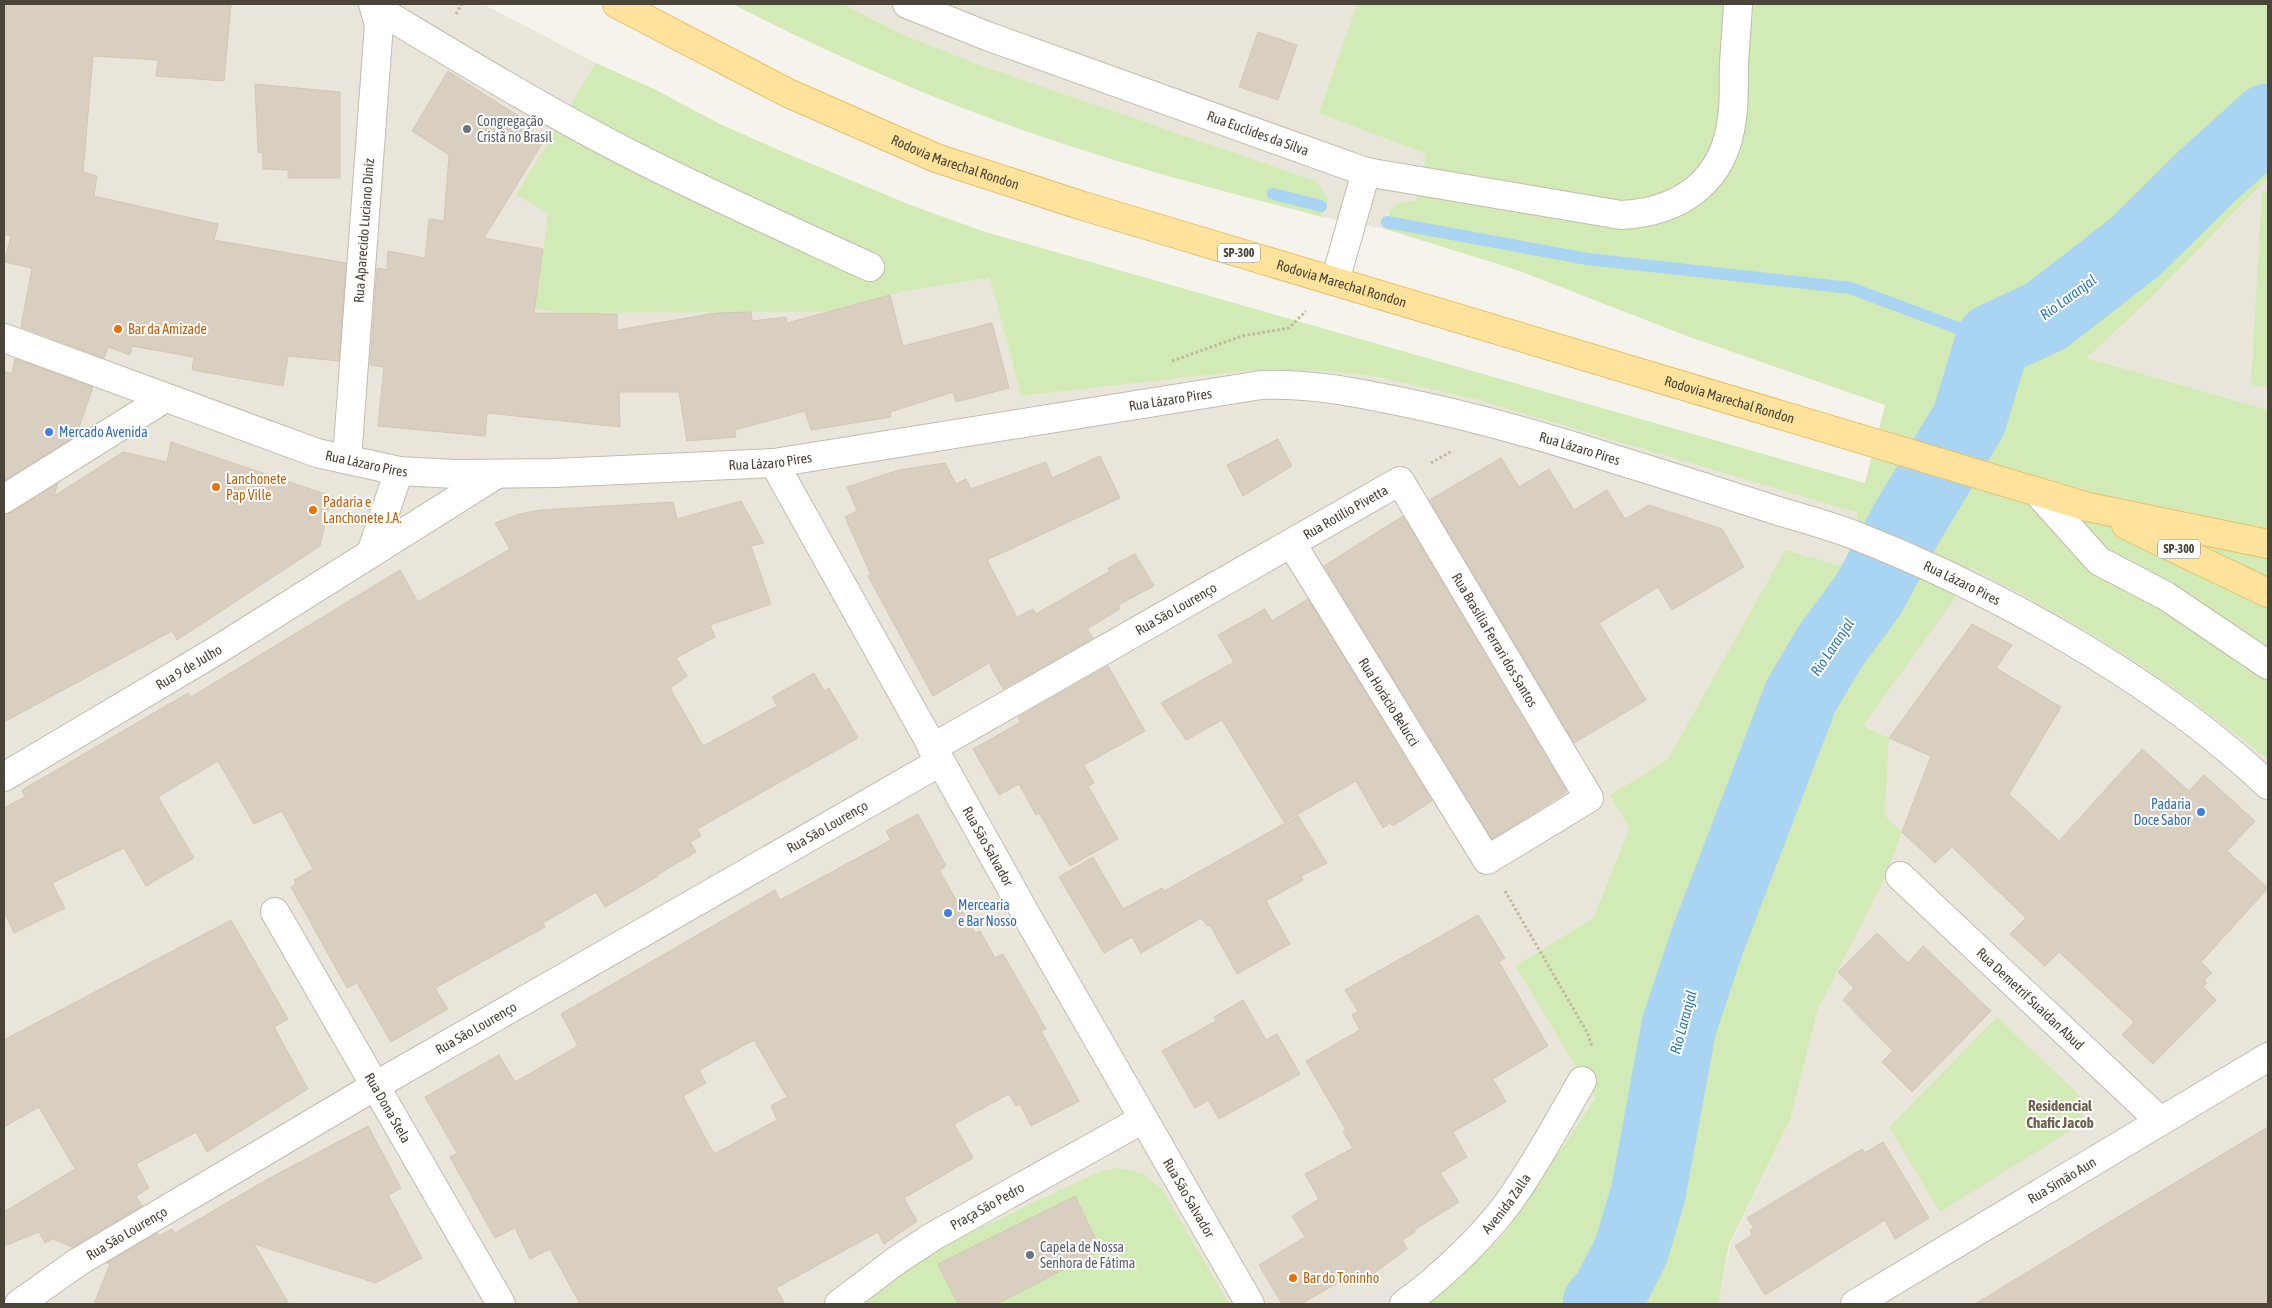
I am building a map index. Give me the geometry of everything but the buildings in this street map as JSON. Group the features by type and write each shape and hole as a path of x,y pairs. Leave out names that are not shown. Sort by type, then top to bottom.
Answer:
{"main road":[{"name":"Rodovia Marechal Rondon","path":"617,4 788,93 936,158 1083,206 2088,507 2268,544"},
{"name":"Rodovia Marechal Rondon","path":"2088,507 2268,593"}],"street":[{"name":"Rua Euclides da Silva","path":"907,4 987,36 1366,172 1621,215 1662,209 1694,190 1714,170 1726,146 1732,118 1738,4"},
{"path":"374,6 552,111 634,156 728,202 870,266"},
{"name":"Rua Aparecido Luciano Diniz","path":"348,459 378,24 374,6"},
{"path":"1335,281 1366,172"},
{"name":"Rua Lázaro Pires","path":"4,338 317,452 399,471 455,474 726,467 774,463 1261,384 1326,387 1479,420 1578,447 1852,534 1941,572 2065,638 2115,668 2196,725 2268,785"},
{"path":"4,500 165,398"},
{"name":"Rua São Salvador","path":"774,463 936,755 1250,1304"},
{"path":"371,552 399,471"},
{"name":"Rua 9 de Julho","path":"4,777 203,659 498,473"},
{"name":"Rua Rotílio Pivetta","path":"1292,544 1400,481"},
{"name":"Rua Brasília Ferrari dos Santos","path":"1400,481 1589,798 1487,860"},
{"path":"2038,492 2099,561 2166,596 2268,665"},
{"name":"Rua São Lourenço","path":"18,1304 78,1262 1292,544"},
{"name":"Rua Horácio Belucci","path":"1292,544 1487,860"},
{"name":"Rua Demetrif Suaidan Abud","path":"1900,876 2159,1120"},
{"name":"Rua Dona Stela","path":"275,912 501,1304"},
{"name":"Rua Simão Aun","path":"1855,1304 2159,1120 2268,1057"},
{"name":"Avenida Zalla","path":"1404,1304 1453,1262 1501,1212 1517,1190 1582,1081"},
{"name":"Praça São Pedro","path":"839,1304 897,1260 932,1237 1143,1119"}],"path":[{"path":"1169,362 1242,336 1289,328 1335,281"},
{"path":"1400,481 1465,443 1479,420"},
{"path":"1487,860 1588,1034 1593,1053 1582,1081"}],"shaded area":[{"path":"4,4 483,4 596,63 517,195 548,213 535,309 565,313 825,312 905,291 991,278 1021,396 1255,370 1310,370 1373,376 1478,400 1858,513 1846,562 1836,565 1785,551 1668,759 1610,795 1629,827 1593,918 1515,966 1595,1097 1505,1233 1467,1271 1429,1304 4,1304"},
{"path":"843,4 1357,4 1320,113 1426,154 1416,201 1387,214 1385,229 1322,217 1328,198 1316,181 980,65 899,33"},
{"path":"2268,178 2268,410 2087,358 2152,297"},
{"path":"1970,566 2021,593 2120,651 2193,699 2268,760 2268,1304 1722,1304 1719,1300 1730,1245 1790,1120 1817,1011 1881,884 1889,738 1863,726 1954,600"}],"green space":[{"path":"733,4 843,4 899,33 980,65 1316,181 1328,198 1322,217 1146,170 998,121 863,67"},
{"path":"1357,4 2268,4 2268,178 2152,297 2087,358 2268,410 2268,760 2197,705 2125,655 2049,610 1970,567 1954,600 1863,726 1889,738 1885,816 1902,832 1882,884 1817,1011 1790,1120 1729,1245 1719,1300 1722,1304 1429,1304 1467,1271 1505,1233 1595,1098 1515,966 1593,918 1629,828 1610,795 1668,759 1785,550 1836,565 1846,562 1858,513 1478,400 1373,376 1310,370 1255,370 1021,396 990,278 905,291 825,312 565,313 535,309 548,213 516,195 596,63 652,88 720,124 781,151 908,204 982,231 1865,483 1885,405 1687,336 1514,269 1385,229 1388,216 1397,204 1416,201 1426,154 1319,113"},
{"path":"2262,191 2268,191 2268,387 2251,385"},
{"path":"1997,1017 2076,1092 2082,1101 2083,1115 2075,1128 1940,1212 1889,1127"},
{"path":"1118,1168 1142,1173 1162,1189 1229,1304 862,1304 889,1283 946,1246 1101,1171"}],"water":[{"path":"2268,107 2268,141 2177,210 2135,247 2181,184"}],"waterway":[{"name":"Rio Laranjal","path":"1600,1304 1608,1296 1631,1251 1648,1194 1679,1026 1707,942 1801,696 1830,647 1869,594 1908,521 1969,420 1993,341 2046,316 2135,247 2206,177 2268,121"},
{"path":"1273,194 1321,206"},
{"path":"1387,222 1587,259 1850,288 1993,341"}],"place":[{"name":"Congregação Cristã no Brasil","path":"467,129"},
{"name":"Bar da Amizade","path":"118,329"},
{"name":"Mercado Avenida","path":"49,432"},
{"name":"Lanchonete Pap Ville","path":"216,487"},
{"name":"Padaria e Lanchonete J.A.","path":"313,510"},
{"name":"Padaria Doce Sabor","path":"2201,812"},
{"name":"Mercearia e Bar Nosso","path":"948,913"},
{"name":"Capela de Nossa Senhora de Fátima","path":"1030,1255"},
{"name":"Bar do Toninho","path":"1293,1278"}],"district":[{"name":"Residencial Chafic Jacob","path":"2060,1114"}]}
